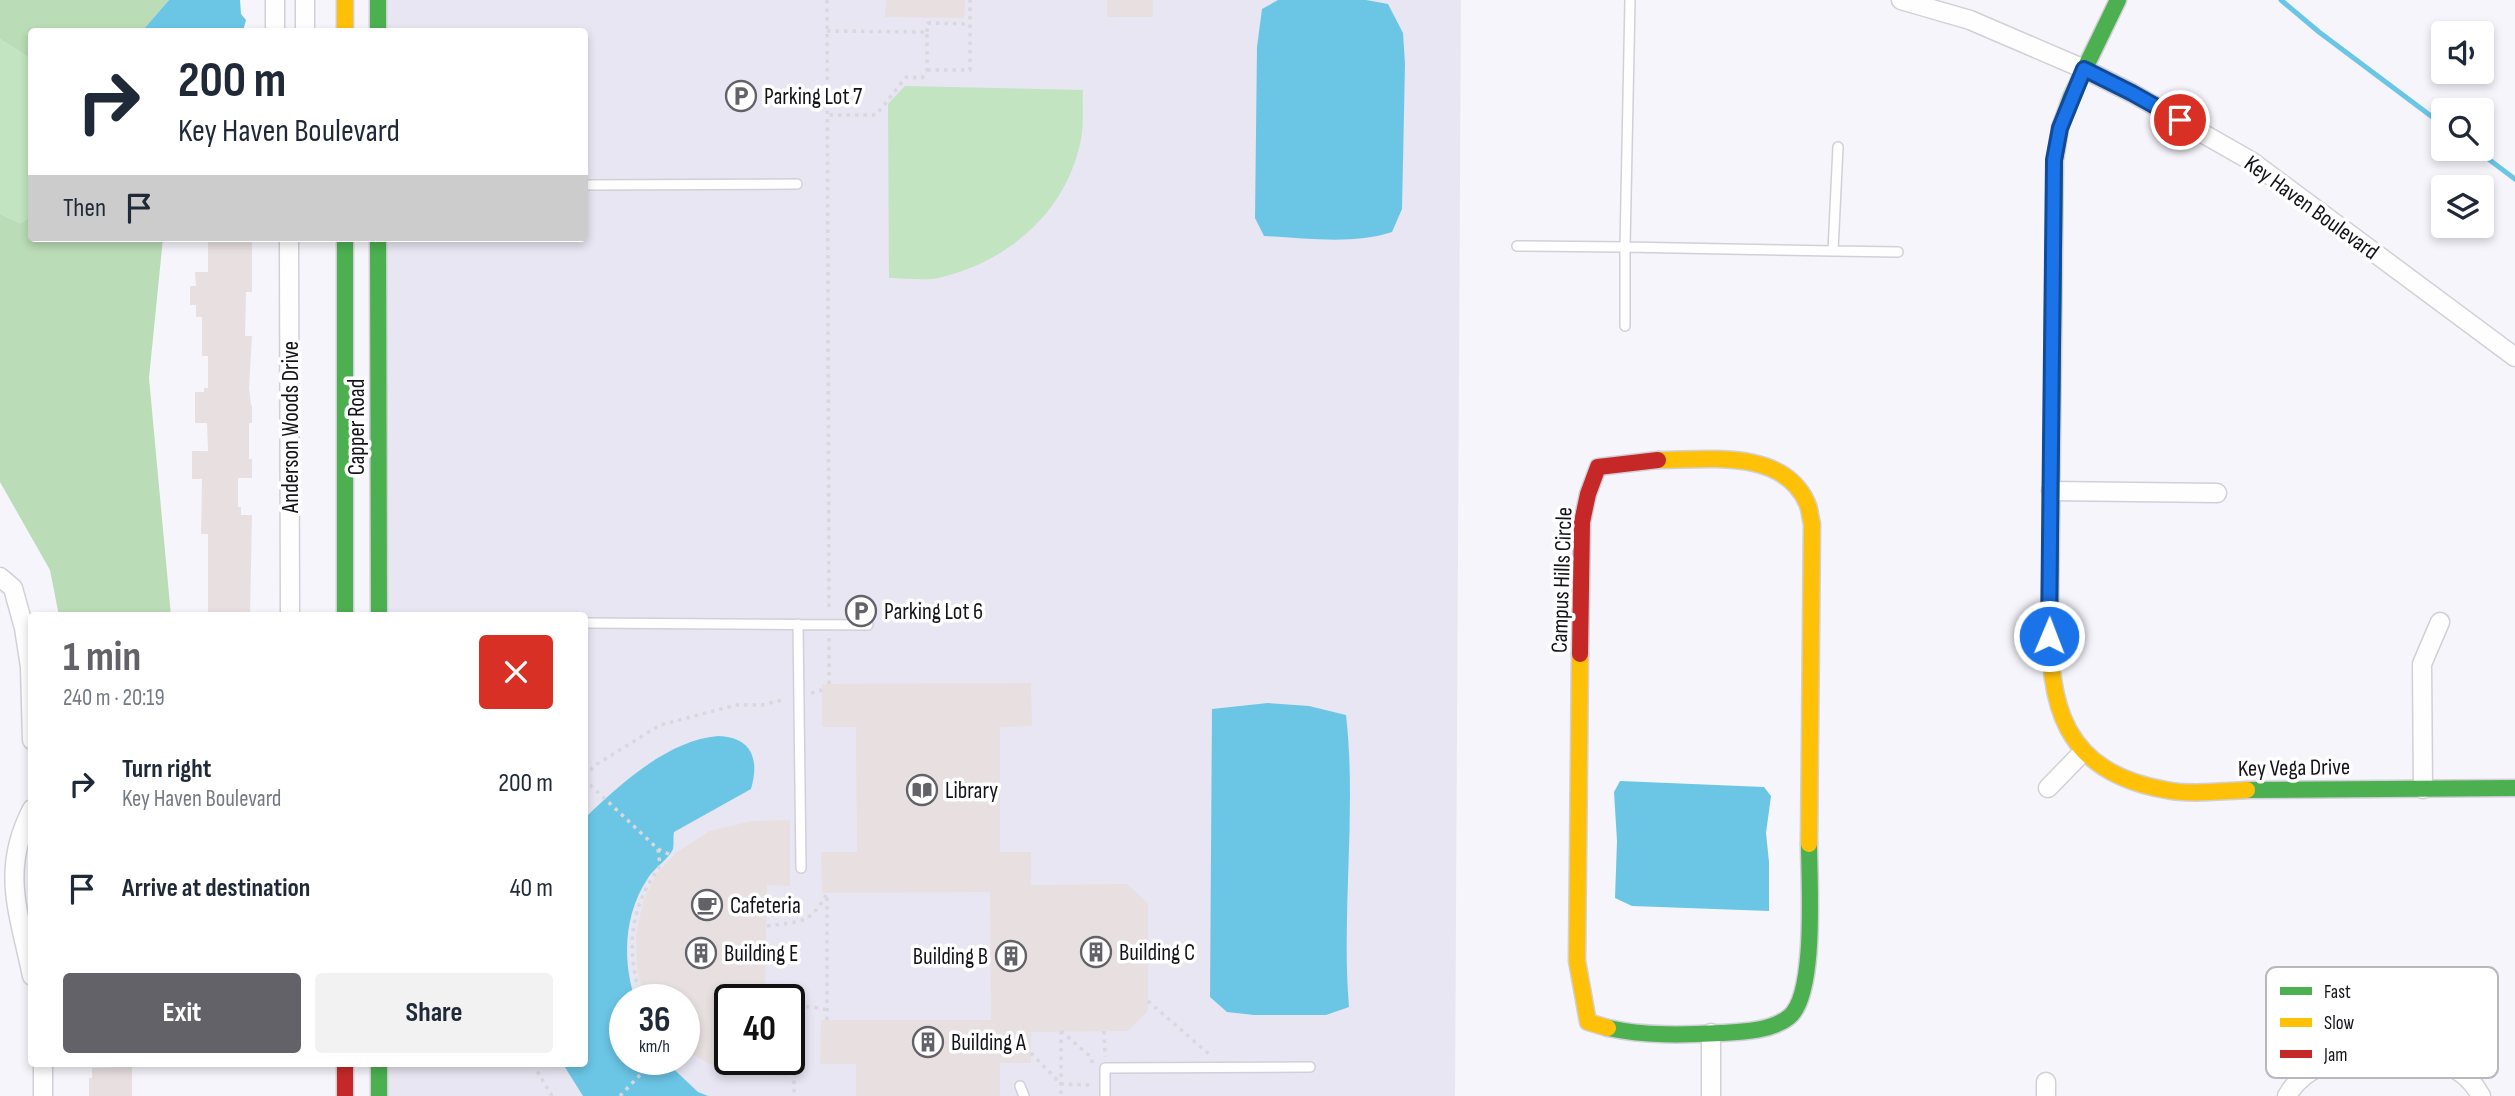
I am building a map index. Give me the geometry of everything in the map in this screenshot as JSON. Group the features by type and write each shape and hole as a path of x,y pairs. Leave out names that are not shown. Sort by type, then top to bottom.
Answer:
{"street":[{"path":"275,0 275,28"},
{"path":"305,0 305,28"},
{"path":"345,0 345,28"},
{"path":"379,0 379,28"},
{"name":"Key Haven Boulevard","path":"1901,0 1970,20 2084,69 2132,93 2251,161 2515,357"},
{"name":"Key Vega Drive","path":"2118,0 2084,69 2060,128 2054,160 2049,660 2054,692 2064,727 2083,752 2107,771 2134,783 2168,791 2515,788"},
{"name":"Anderson Woods Drive","path":"289,242 290,612"},
{"name":"Capper Road","path":"345,242 345,612"},
{"name":"Capper Road","path":"378,242 379,612"},
{"name":"Campus Hills Circle","path":"1658,460 1751,461 1776,468 1794,482 1807,501 1812,524 1808,970 1802,994 1789,1018 1765,1029 1740,1033 1711,1033 1644,1033 1617,1030 1588,1022 1581,992 1577,961 1582,522 1598,467 1658,460"},
{"path":"2051,491 2217,493"},
{"path":"0,577 13,588 28,654"},
{"path":"2423,789 2422,664 2440,622"},
{"path":"2048,788 2083,752"},
{"path":"28,815 16,832 7,858 6,886 28,957"},
{"path":"1711,1033 1711,1096"},
{"path":"43,1067 43,1096"},
{"path":"345,1067 345,1096"},
{"path":"379,1067 379,1096"},
{"path":"2287,1096 2293,1085 2302,1078"},
{"path":"2467,1078 2482,1096"}],"lane":[{"path":"1625,326 1630,0"},
{"path":"1833,251 1838,147"},
{"path":"588,185 797,184"},
{"path":"1517,246 1898,252"},
{"path":"588,623 869,625"},
{"path":"798,625 801,868"},
{"path":"1105,1091 1105,1068 1311,1067"},
{"path":"1020,1086 1024,1096"}],"path":[{"path":"827,0 829,684"},
{"path":"927,70 970,71 970,0"},
{"path":"827,115 876,115 906,77 922,78 927,70 928,23 970,24"},
{"path":"827,31 927,32"},
{"path":"588,773 597,764 660,725 736,705 762,705 822,690"},
{"path":"588,781 658,849 673,856"},
{"path":"636,984 631,948 636,909 660,866 658,849"},
{"path":"767,926 806,920 817,913 827,893 827,1020"},
{"path":"1148,1001 1224,1068"},
{"path":"805,1007 828,1010"},
{"path":"1061,1096 1061,1031 1093,1058 1092,1071"},
{"path":"1104,1031 1105,1068"},
{"path":"1031,1053 1061,1084 1092,1084 1105,1091"},
{"path":"535,1067 552,1096"},
{"path":"620,1096 640,1075"},
{"path":"794,1075 794,1096"},
{"path":"1092,1084 1092,1096"}],"shaded area":[{"path":"379,0 1461,0 1455,1096 380,1096 380,1067 588,1067 588,612 380,612 379,242 588,242 588,28 379,28"}],"green space":[{"path":"0,0 169,0 145,28 28,28 28,57 0,39"},
{"path":"0,39 28,57 28,219 20,223 0,214"},
{"path":"905,86 1083,90 1082,133 1074,165 1063,189 1048,211 1030,230 988,260 938,278 889,278 888,104"},
{"path":"0,214 20,223 28,219 28,242 163,242 149,378 171,612 58,612 50,570 0,482"}],"water":[{"path":"169,0 240,0 241,14 246,20 244,28 145,28"},
{"path":"1278,0 1366,0 1388,4 1403,33 1405,64 1402,209 1392,232 1345,240 1264,236 1255,218 1257,47 1262,9"},
{"path":"1268,703 1309,706 1346,715 1350,788 1347,934 1349,1007 1326,1015 1254,1015 1227,1012 1210,997 1212,709"},
{"path":"718,736 738,740 750,751 754,778 751,789 674,832 671,853 648,878 640,892 634,906 628,937 631,984 609,984 609,1075 680,1075 698,1092 708,1096 583,1096 565,1067 588,1067 588,815 646,766 681,746"},
{"path":"1620,781 1764,787 1771,796 1766,833 1769,911 1632,906 1615,898 1617,841 1614,792"}],"building":[{"path":"886,0 965,0 964,18 885,17"},
{"path":"1107,0 1153,0 1153,17 1107,17"},
{"path":"208,242 252,242 252,292 246,292 245,336 252,336 249,388 252,423 249,423 249,459 252,459 252,478 238,478 238,507 241,507 241,515 252,515 250,612 208,612 208,534 201,534 202,479 192,479 192,451 208,451 207,423 195,423 195,392 204,392 204,388 208,388 208,356 202,356 202,317 196,317 196,305 190,305 190,286 196,286 195,272 208,272"},
{"path":"1031,683 1032,726 1000,727 1000,852 1031,852 1031,885 1127,884 1148,903 1148,1011 1128,1031 1031,1032 1031,1063 1000,1063 1000,1096 856,1096 856,1064 820,1064 821,1020 991,1020 990,892 822,893 821,852 857,852 856,727 822,727 822,684"},
{"name":"Building E","path":"790,820 790,886 767,885 765,984 714,984 714,1065 700,1059 700,984 641,984 637,972 636,934 643,902 656,874 677,852 710,831 752,821"},
{"path":"132,1067 132,1096 89,1096 92,1068"}],"waterway":[{"path":"2281,0 2431,116"},
{"path":"2491,161 2515,179"}],"traffic: fast":[{"path":"378,0 378,28"},
{"path":"2050,614 2055,160 2060,128 2071,97 2118,0"},
{"path":"345,242 345,612"},
{"path":"378,242 379,612"},
{"path":"2247,790 2515,788"},
{"path":"1608,1028 1665,1034 1729,1033 1766,1028 1789,1017 1798,1005 1808,962 1809,844"},
{"path":"379,1067 379,1096"}],"traffic: slow":[{"path":"345,0 345,28"},
{"path":"1658,460 1720,459 1762,465 1780,473 1796,485 1808,505 1812,524 1809,844"},
{"path":"2050,614 2053,678 2059,705 2069,730 2084,751 2104,768 2131,781 2166,790 2247,790"},
{"path":"1580,654 1577,961 1588,1022 1608,1028"}],"traffic: jam":[{"path":"1580,654 1582,522 1598,467 1658,460"},
{"path":"345,1067 345,1096"}],"place":[{"name":"Parking Lot 7","path":"741,96"},
{"name":"Parking Lot 6","path":"861,611"},
{"name":"Library","path":"922,790"},
{"name":"Cafeteria","path":"707,905"},
{"name":"Building C","path":"1096,952"},
{"name":"Building E","path":"701,953"},
{"name":"Building B","path":"1011,956"},
{"name":"Building A","path":"928,1042"}],"route":[{"path":"2049,636 2054,160 2060,128 2084,69 2180,120"}]}
